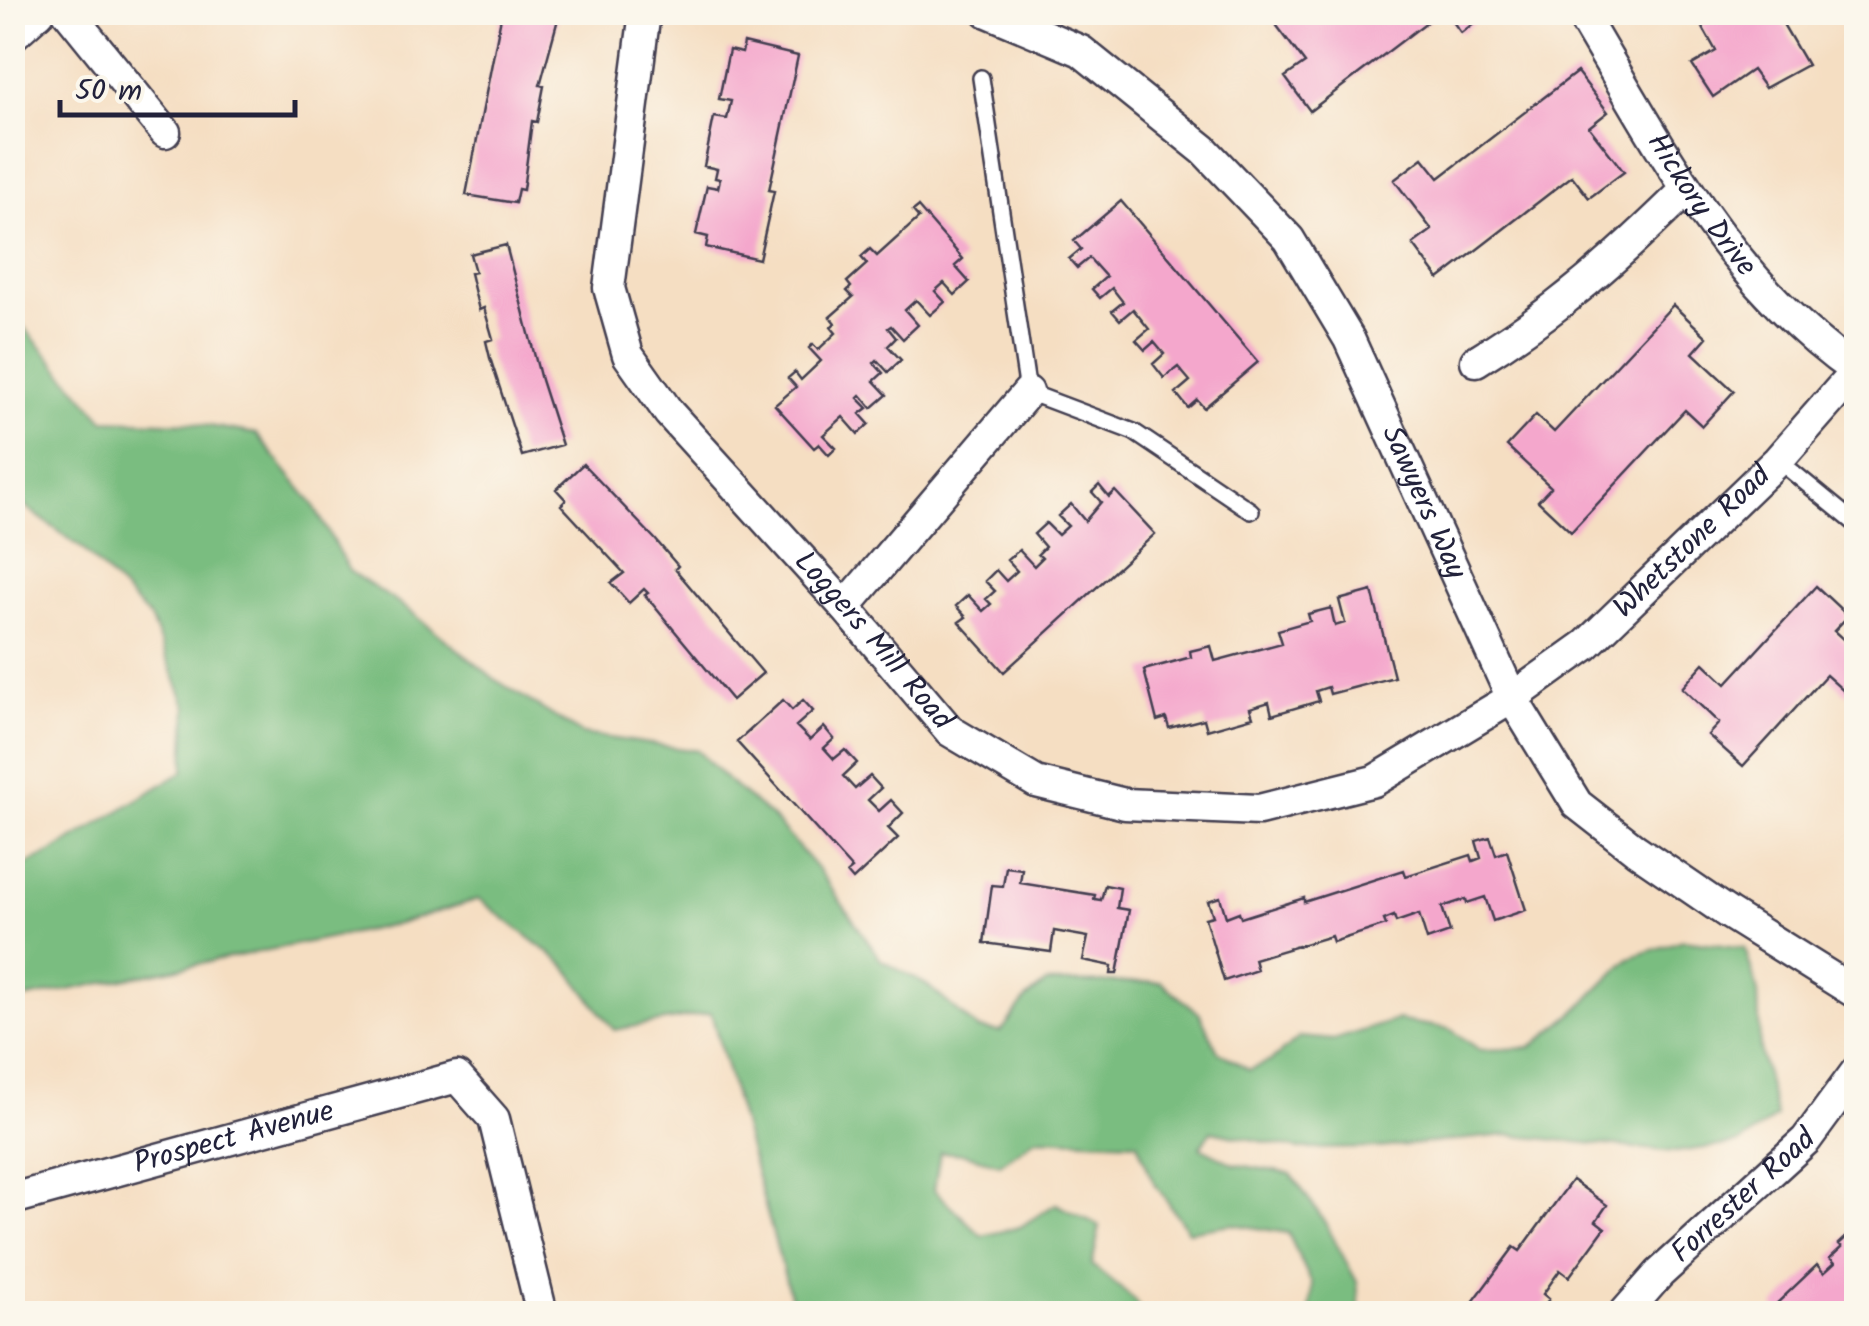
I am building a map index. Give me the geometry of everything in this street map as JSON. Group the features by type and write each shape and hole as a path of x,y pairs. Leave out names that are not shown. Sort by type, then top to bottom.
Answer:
{"street":[{"path":"12,36 39,12"},
{"path":"68,12 165,132"},
{"name":"Loggers Mill Road","path":"645,12 609,288 628,355 669,412 845,607 950,731 1036,782 1124,804 1259,810 1374,781 1512,698"},
{"name":"Sawyers Way","path":"988,12 1082,51 1204,150 1289,239 1350,339 1512,698 1577,804 1728,913 1856,993"},
{"name":"Hickory Drive","path":"1580,12 1686,190 1776,302 1820,346 1856,371"},
{"path":"1476,361 1535,324 1611,264 1686,190"},
{"name":"Whetstone Road","path":"1512,698 1586,645 1778,460 1856,371"},
{"path":"845,607 1028,392"},
{"name":"Forrester Road","path":"1624,1314 1659,1274 1806,1140 1856,1072"},
{"name":"Prospect Avenue","path":"12,1199 457,1077 494,1119 542,1314"}],"lane":[{"path":"982,78 1028,392 1134,432 1251,511"},
{"path":"1778,460 1856,524"}],"green space":[{"path":"13,315 104,420 192,423 256,434 313,504 349,571 410,611 496,680 582,734 698,751 771,816 820,872 881,960 927,985 978,1029 1001,1032 1026,999 1046,983 1161,982 1200,1014 1218,1051 1249,1070 1271,1061 1300,1037 1334,1040 1396,1020 1450,1029 1480,1050 1530,1048 1575,1012 1629,958 1683,940 1745,948 1758,993 1760,1050 1776,1117 1740,1143 1676,1152 1507,1135 1378,1148 1299,1149 1211,1131 1200,1147 1234,1164 1291,1174 1324,1221 1357,1282 1360,1314 1310,1313 1312,1284 1288,1233 1232,1224 1188,1231 1153,1181 1137,1142 1036,1138 1000,1164 940,1152 934,1190 982,1236 1020,1227 1056,1204 1100,1226 1092,1265 1136,1301 1141,1313 795,1313 711,1013 614,1030 565,965 479,899 398,924 13,1001 13,871 52,852 184,771 187,707 150,618 83,549 23,505 13,505"}],"building":[{"path":"502,12 556,12 558,19 540,85 544,86 537,122 532,121 523,190 518,189 515,203 466,195"},
{"path":"1440,12 1310,111 1285,77 1305,63 1268,14"},
{"path":"1446,12 1488,12 1461,33"},
{"path":"1694,12 1776,12 1807,65 1765,88 1752,70 1713,97 1692,65 1716,51"},
{"path":"744,43 798,56 769,190 774,191 759,259 706,247 708,237 696,234 707,186 718,188 720,179 715,178 717,169 704,166 714,117 727,119 731,101 719,99 729,50 742,53"},
{"path":"1577,72 1608,112 1589,127 1624,172 1589,198 1572,176 1439,279 1413,244 1432,230 1394,180 1423,158 1439,178"},
{"path":"1121,201 1258,362 1204,408 1197,400 1188,408 1176,393 1190,381 1178,367 1164,378 1153,364 1164,354 1154,342 1145,350 1136,340 1149,329 1133,309 1120,320 1112,311 1123,302 1112,288 1100,298 1092,289 1106,277 1089,258 1077,268 1069,259 1081,249 1074,241"},
{"path":"918,207 963,259 955,266 969,282 955,295 944,283 935,291 945,302 930,315 916,300 905,310 918,325 903,339 891,326 888,328 896,338 888,346 901,360 888,372 877,360 874,363 883,373 874,381 887,395 872,408 861,395 858,398 868,408 860,414 869,424 858,434 843,417 823,435 836,448 829,455 819,444 814,448 775,405 796,387 788,378 795,372 801,380 821,361 809,348 813,344 818,350 836,333 830,317 853,297 847,291 851,287 847,282 867,264 861,257 870,249 877,256 919,218 913,211"},
{"path":"506,245 562,445 522,456 490,358 486,341 493,339 484,308 479,310 470,273 475,272 470,254"},
{"path":"1673,305 1707,337 1693,353 1734,391 1702,426 1685,410 1571,532 1538,501 1551,487 1507,446 1536,415 1554,432"},
{"path":"583,464 655,539 678,566 675,569 763,673 732,700 644,589 629,603 611,583 624,573 561,505 566,500 556,489"},
{"path":"1099,485 1109,497 1115,491 1155,534 1004,672 959,622 966,617 956,606 968,595 983,611 991,604 986,599 995,591 985,581 996,570 1006,581 1017,571 1007,560 1019,550 1034,566 1045,547 1034,534 1046,523 1058,535 1068,526 1058,516 1071,504 1085,521 1101,502 1092,492"},
{"path":"1816,586 1848,616 1834,631 1856,651 1856,684 1847,694 1826,675 1743,766 1708,735 1719,723 1682,688 1704,663 1726,684"},
{"path":"1372,591 1394,677 1330,694 1328,687 1316,691 1319,701 1272,715 1269,702 1250,708 1253,717 1207,730 1204,719 1169,728 1166,718 1157,721 1144,670 1191,657 1190,651 1211,646 1215,661 1282,643 1278,630 1310,621 1308,614 1331,608 1335,626 1345,623 1339,600"},
{"path":"783,700 792,710 803,700 813,711 796,726 810,740 824,727 834,739 824,748 834,759 845,750 857,763 843,776 855,789 870,776 881,788 868,800 879,811 891,800 903,813 888,828 898,838 853,880 847,873 852,869 737,742"},
{"path":"1490,837 1496,855 1507,851 1526,910 1493,921 1485,897 1467,903 1466,899 1442,907 1450,932 1427,940 1419,914 1396,922 1394,916 1384,920 1386,925 1333,942 1331,936 1254,959 1257,970 1224,981 1205,918 1213,916 1208,901 1220,897 1226,917 1239,912 1241,918 1404,870 1406,876 1471,855 1473,861 1481,858 1476,841"},
{"path":"1006,867 1022,869 1020,883 1095,895 1094,899 1101,900 1105,885 1120,888 1117,908 1129,910 1117,974 1111,974 1112,966 1083,960 1088,937 1054,931 1051,952 984,943 992,885 1003,886"},
{"path":"1572,1180 1607,1205 1596,1221 1605,1228 1569,1277 1560,1270 1543,1294 1549,1299 1538,1314 1464,1314 1514,1247 1520,1251"},
{"path":"1856,1228 1856,1308 1850,1314 1781,1314 1774,1306 1817,1265 1824,1273 1835,1263 1830,1258"}]}
